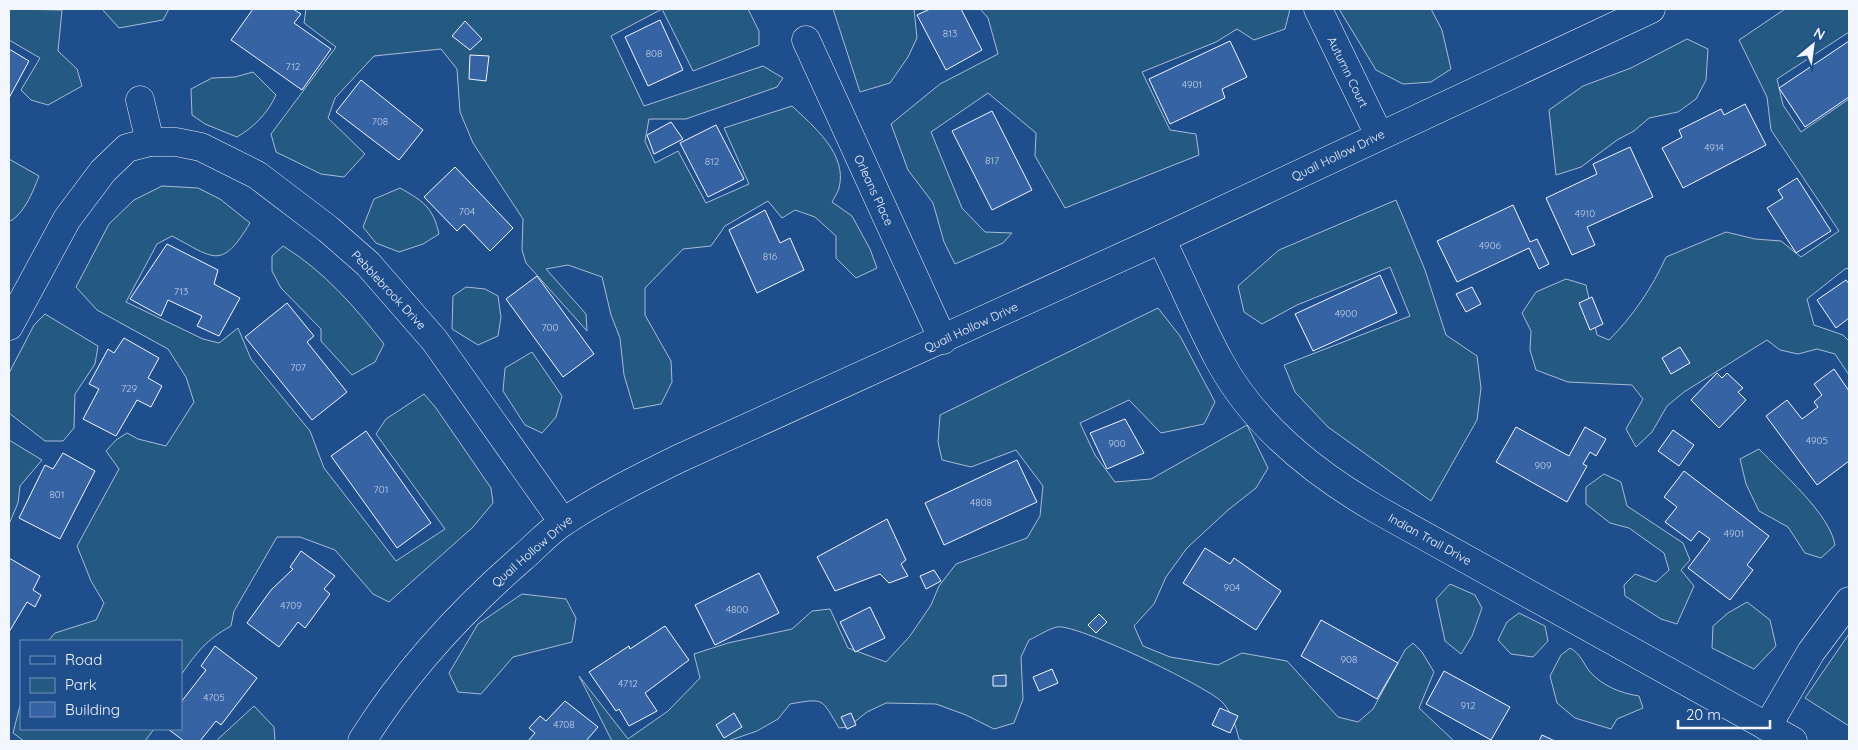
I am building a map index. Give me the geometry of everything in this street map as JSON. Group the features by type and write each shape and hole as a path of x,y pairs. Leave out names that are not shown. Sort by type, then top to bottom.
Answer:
{"street":[{"name":"Autumn Court","path":"1318,9 1379,135"},
{"name":"Quail Hollow Drive","path":"362,741 422,657 509,569 563,522 613,491 678,459 943,340 1161,239 1379,135 1651,9"},
{"name":"Orleans Place","path":"806,40 943,340"},
{"path":"140,100 150,142"},
{"name":"Pebblebrook Drive","path":"9,326 67,219 103,170 127,148 150,142 176,142 201,147 257,174 320,223 368,264 435,341 563,522"},
{"name":"Indian Trail Drive","path":"1161,239 1220,361 1245,399 1302,460 1335,484 1378,510 1793,741"},
{"path":"1767,727 1812,652 1849,601"}],"green space":[{"path":"9,9 62,10 58,51 77,69 82,86 48,105 31,100 21,90 40,58 9,40"},
{"path":"102,9 169,9 163,20 119,28"},
{"path":"306,9 662,9 611,36 644,106 763,66 783,78 777,87 686,119 649,119 645,141 655,163 678,151 706,203 749,184 724,128 792,106 809,122 834,152 840,176 839,188 832,202 852,216 870,249 877,268 856,278 836,258 836,236 815,217 795,210 782,218 768,201 725,226 711,246 683,249 645,288 645,315 671,361 672,382 661,404 634,409 624,375 620,338 611,315 602,277 568,265 546,269 586,314 587,331 526,263 522,250 523,219 473,143 460,112 457,69 441,49 374,56 335,98 328,118 365,154 344,177 321,174 276,152 271,134 336,47 304,23"},
{"path":"662,9 748,9 759,31 759,45 693,71"},
{"path":"833,9 914,9 917,38 908,57 890,83 860,92"},
{"path":"980,9 1290,9 1285,29 1254,40 1237,29 1216,42 1142,72 1170,130 1196,134 1199,155 1065,208 1035,156 1036,133 988,93 931,132 962,208 985,232 1012,233 1003,243 955,264 944,242 933,203 908,170 891,124 940,84 998,54 988,18"},
{"path":"1339,9 1431,9 1442,30 1451,69 1431,82 1403,84 1376,70"},
{"path":"1785,9 1849,9 1849,32 1777,79 1783,105 1801,132 1849,99 1849,268 1845,269 1807,299 1814,325 1843,335 1849,341 1849,375 1835,354 1817,349 1798,354 1780,350 1767,340 1684,392 1667,406 1652,432 1636,447 1626,429 1643,399 1632,385 1568,382 1536,370 1530,350 1531,331 1522,313 1536,292 1566,279 1586,285 1597,335 1609,340 1641,301 1655,280 1666,257 1726,232 1755,239 1781,241 1801,257 1839,231 1771,130 1767,97 1739,40"},
{"path":"1687,39 1708,49 1706,80 1696,99 1678,112 1649,118 1634,131 1617,140 1581,167 1556,175 1549,110 1583,86 1631,68"},
{"path":"253,72 276,95 265,114 243,133 237,137 205,124 192,115 191,89 212,78 235,77"},
{"path":"9,159 39,176 24,208 9,222"},
{"path":"162,186 198,188 220,199 250,223 231,248 224,254 216,256 198,250 172,236 157,244 126,302 203,339 219,343 238,328 251,359 310,431 324,468 396,561 445,529 376,434 386,419 424,394 436,408 491,488 493,503 473,527 389,602 373,594 335,550 300,537 277,537 234,611 231,626 215,636 203,647 182,674 182,640 49,640 55,633 96,620 104,603 91,581 77,546 119,469 106,451 116,440 127,433 138,439 166,446 194,402 186,377 168,349 97,310 76,287 109,224 134,200"},
{"path":"400,188 426,206 434,217 439,234 423,244 399,252 376,243 363,227 374,199"},
{"path":"1396,200 1425,270 1446,335 1477,356 1481,388 1477,420 1431,501 1328,427 1295,392 1284,365 1410,316 1390,267 1297,305 1262,324 1244,312 1238,286 1279,250"},
{"path":"283,246 312,267 338,290 384,344 375,362 352,375 321,341 321,329 281,288 272,271 272,256"},
{"path":"466,287 485,289 498,296 501,317 498,336 478,345 452,329 453,296"},
{"path":"1158,308 1180,336 1215,402 1204,424 1161,433 1129,400 1080,423 1095,455 1115,482 1151,479 1247,425 1268,468 1256,488 1228,510 1187,548 1166,577 1154,604 1134,626 1143,646 1170,657 1218,665 1242,653 1287,661 1338,717 1358,722 1373,709 1405,650 1413,643 1422,652 1434,672 1419,708 1454,741 1244,741 1239,739 1228,709 1210,693 1167,670 1113,645 1069,628 1057,627 1029,640 1021,657 1023,699 1014,723 994,729 966,715 936,704 886,703 867,712 848,727 839,728 821,702 810,701 790,704 778,719 757,731 728,741 612,741 579,676 628,739 668,711 700,678 694,654 728,643 792,629 812,611 830,609 848,648 886,662 910,636 931,605 939,586 956,564 1027,538 1040,516 1043,486 1016,450 971,467 942,460 938,442 940,415"},
{"path":"45,314 98,346 95,364 75,394 74,428 63,441 45,441 9,413 9,373 34,325"},
{"path":"532,352 562,396 556,417 542,433 525,425 503,391 505,368"},
{"path":"9,440 42,460 20,486 18,503 9,524"},
{"path":"1759,449 1815,507 1824,520 1835,545 1821,558 1805,553 1788,527 1759,511 1746,484 1740,459"},
{"path":"1604,474 1621,482 1627,506 1683,543 1690,560 1681,570 1694,586 1677,624 1661,619 1625,596 1624,585 1635,574 1656,582 1669,570 1664,553 1629,528 1610,523 1586,504 1586,487"},
{"path":"1450,584 1475,595 1482,608 1472,636 1461,654 1445,641 1436,599"},
{"path":"522,594 566,599 576,618 572,642 513,657 481,694 458,692 449,673 478,624"},
{"path":"1747,602 1770,620 1776,646 1754,669 1712,648 1713,626 1728,613"},
{"path":"1519,613 1545,626 1548,641 1533,657 1511,654 1498,640 1507,622"},
{"path":"1849,634 1849,726 1805,698"},
{"path":"1570,648 1577,653 1590,672 1600,681 1619,691 1639,696 1643,708 1617,719 1611,729 1575,718 1557,703 1550,676 1561,655"},
{"path":"20,706 20,730 153,730 145,741 24,741 13,733"},
{"path":"254,706 274,727 275,741 216,741"}],"building":[{"path":"253,9 293,9 301,14 294,23 331,49 302,90 231,40"},
{"path":"930,9 961,9 982,50 946,70 917,15"},
{"path":"660,20 683,70 648,86 625,37"},
{"path":"465,21 482,39 470,50 452,36"},
{"path":"1230,41 1247,77 1222,89 1225,98 1170,124 1149,79"},
{"path":"1849,41 1849,97 1805,127 1779,88"},
{"path":"9,49 29,61 9,98"},
{"path":"470,55 489,56 486,81 469,79"},
{"path":"361,80 423,130 399,160 336,112"},
{"path":"1745,104 1766,145 1683,188 1662,148 1682,137 1679,130 1721,109 1724,115"},
{"path":"992,111 1032,190 992,210 952,131"},
{"path":"671,122 683,139 654,154 647,135"},
{"path":"716,125 744,179 708,197 680,143"},
{"path":"1630,147 1653,197 1587,227 1595,245 1572,255 1546,198 1597,174 1593,164"},
{"path":"455,167 513,228 490,251 464,224 457,231 424,197"},
{"path":"1797,178 1831,231 1796,253 1767,208 1783,198 1778,190"},
{"path":"1513,205 1530,242 1537,239 1549,264 1539,269 1529,248 1457,282 1437,241"},
{"path":"765,210 780,243 790,238 804,270 757,293 729,230"},
{"path":"167,244 218,270 214,284 240,298 219,336 197,326 202,316 168,300 161,316 130,299"},
{"path":"1380,275 1397,313 1313,351 1295,314"},
{"path":"537,276 594,354 563,377 506,299"},
{"path":"1846,280 1849,284 1849,318 1836,328 1817,300"},
{"path":"1472,287 1481,304 1466,312 1456,294"},
{"path":"1592,297 1603,324 1590,330 1579,303"},
{"path":"287,303 314,336 307,342 347,392 312,420 245,337"},
{"path":"124,338 159,358 148,378 162,386 151,407 137,400 116,436 83,419 99,389 89,384 108,349 114,353"},
{"path":"1680,347 1690,363 1671,374 1662,358"},
{"path":"1834,369 1849,391 1849,461 1817,485 1766,416 1787,400 1802,419 1818,407 1814,402 1822,395 1814,384"},
{"path":"1717,373 1722,378 1727,373 1743,388 1738,392 1746,400 1719,428 1691,400"},
{"path":"1125,419 1144,453 1107,469 1090,433"},
{"path":"1516,427 1569,456 1585,427 1606,439 1596,456 1590,452 1583,464 1587,466 1567,502 1496,462"},
{"path":"1673,430 1694,445 1679,466 1658,451"},
{"path":"366,431 431,523 397,548 331,456"},
{"path":"63,453 95,471 60,539 19,518 45,465 53,469"},
{"path":"1017,460 1037,502 944,545 925,503"},
{"path":"1684,471 1769,536 1747,565 1753,570 1730,600 1688,568 1710,539 1699,531 1691,541 1665,522 1677,507 1664,497"},
{"path":"887,519 906,560 901,564 908,576 889,583 880,574 835,591 817,557"},
{"path":"1205,548 1230,564 1234,558 1281,591 1256,630 1183,583"},
{"path":"301,551 335,576 324,589 330,594 305,628 298,622 279,647 247,623 271,590 293,569 290,567"},
{"path":"9,558 40,576 33,590 41,595 35,607 27,602 9,632"},
{"path":"934,570 941,581 926,589 920,576"},
{"path":"759,573 779,613 715,645 695,605"},
{"path":"870,607 885,638 855,652 840,622"},
{"path":"1099,614 1107,622 1096,633 1088,625"},
{"path":"1321,620 1398,663 1377,699 1301,656"},
{"path":"665,626 689,660 645,693 657,711 629,726 619,709 616,711 589,672 629,646 630,649"},
{"path":"215,646 257,678 221,725 216,721 200,741 184,741 169,730 182,730 182,701 206,670 201,666"},
{"path":"1052,669 1058,683 1039,691 1033,677"},
{"path":"1444,671 1510,707 1491,740 1426,704"},
{"path":"1006,675 1006,686 993,686 993,676"},
{"path":"565,701 598,727 586,741 528,741 535,733 529,728 540,716 546,721"},
{"path":"1220,708 1238,716 1230,733 1212,725"},
{"path":"734,713 742,727 724,738 716,725"},
{"path":"851,713 856,725 847,729 841,717"},
{"path":"1542,735 1555,741 1539,741"}]}
